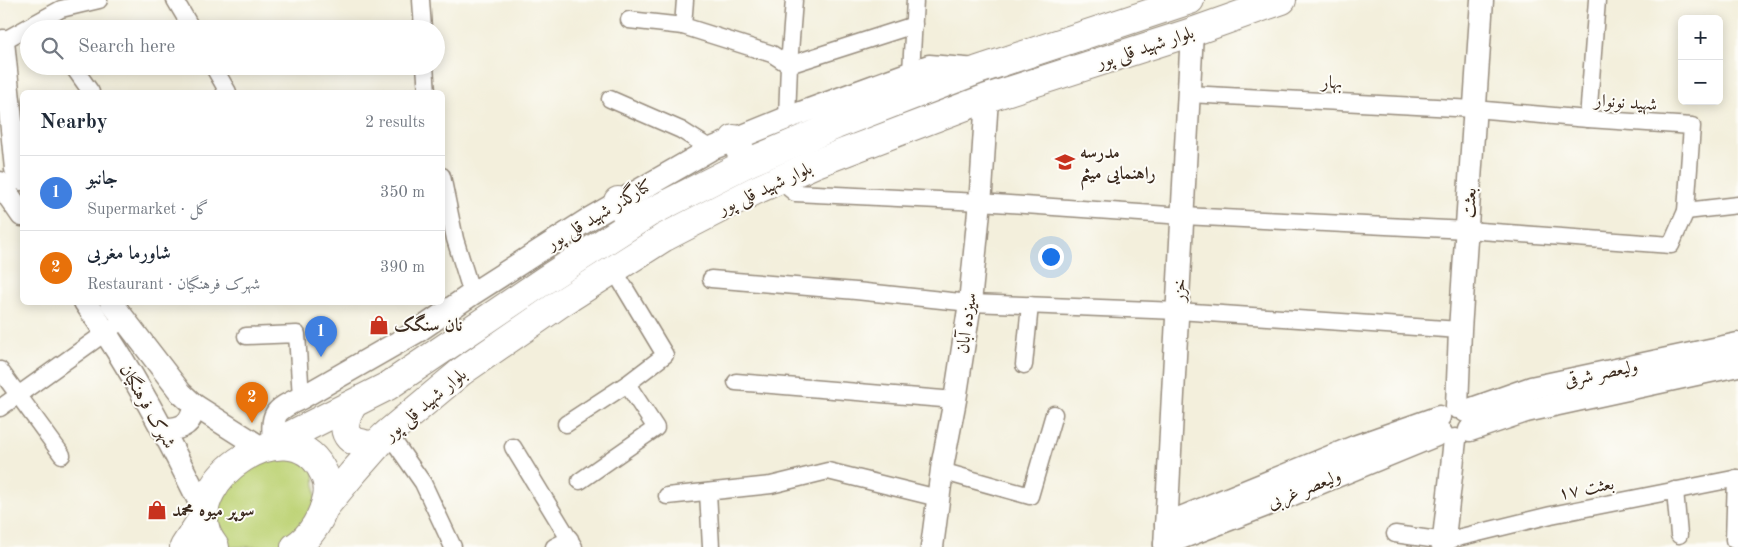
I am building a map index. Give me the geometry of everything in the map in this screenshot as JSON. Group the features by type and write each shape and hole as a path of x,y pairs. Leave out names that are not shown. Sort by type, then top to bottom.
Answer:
{"highway":[{"name":"بلوار شهید قلی پور","path":"184,547 204,515 207,500 214,486 232,465 243,457 269,447 352,406 396,380 625,212 649,213 747,163 836,125 978,70 1190,0"},
{"name":"بلوار شهید قلی پور","path":"324,508 387,434 460,372 663,238 756,190 814,164 987,98 1192,32 1282,0"},
{"path":"722,144 747,163"},
{"path":"352,406 345,417 344,426 347,436 356,442 366,445 376,443 387,434"},
{"path":"269,447 286,445 303,450 317,460 325,475 328,492 324,508 318,522 300,544 295,547"},
{"path":"204,515 206,533 214,547"}],"street":[{"path":"34,20 57,5 100,0"},
{"path":"175,0 187,20"},
{"path":"421,0 422,20"},
{"path":"683,26 685,0"},
{"path":"786,118 794,0"},
{"path":"911,72 915,0"},
{"name":"بعثت","path":"1444,544 1455,423 1482,0"},
{"path":"1588,120 1598,0"},
{"path":"629,20 683,26 772,54 789,65"},
{"path":"789,65 914,25"},
{"path":"20,29 1,42 10,178 20,209"},
{"name":"خزر","path":"1165,538 1192,32"},
{"name":"کنارگذر شهید قلی پور","path":"269,447 277,413 283,407 418,331 472,294 625,212 722,144 786,118 929,66 978,70"},
{"path":"79,75 90,90"},
{"path":"218,75 227,90"},
{"path":"426,75 427,90"},
{"name":"بهار","path":"1189,94 1474,109"},
{"name":"سیزده آبان","path":"932,547 941,471 956,400 970,303 980,202 987,98"},
{"path":"610,100 681,130 722,144"},
{"name":"شهید نونوار","path":"1474,109 1588,120 1692,126 1686,211"},
{"path":"779,180 795,193 980,202 1183,216 1468,230 1671,245 1686,211 1738,205"},
{"path":"445,205 447,224 455,239 472,294"},
{"path":"566,424 627,384 666,355 614,270"},
{"path":"711,279 970,303 1178,311 1460,330"},
{"name":"شهرک فرهنگیان","path":"90,305 114,318 194,405 269,447"},
{"path":"1024,365 1030,305"},
{"path":"0,408 114,318"},
{"name":"شهرک فرهنگیان","path":"114,318 204,515"},
{"path":"246,336 297,334 302,398"},
{"name":"ولیعصر شرقی","path":"1681,366 1738,344"},
{"name":"ولیعصر شرقی","path":"1455,423 1531,388 1681,366 1738,365"},
{"path":"0,370 62,455"},
{"path":"736,382 956,400"},
{"path":"580,481 656,428 627,384"},
{"path":"164,429 173,430 183,427 190,420 194,405"},
{"path":"941,471 1030,496 1054,414"},
{"name":"ولیعصر غربی","path":"1165,538 1303,478 1357,446 1455,423"},
{"path":"387,434 423,483 453,547"},
{"path":"513,447 572,543 554,547"},
{"path":"667,496 771,485 828,471 938,498"},
{"path":"1734,540 1737,478"},
{"name":"بعثت ۱۷","path":"1444,544 1551,515 1737,478"},
{"path":"1675,490 1679,535"},
{"path":"708,492 711,547"},
{"path":"1395,534 1444,544"}],"green space":[{"path":"282,452 314,469 316,510 285,547 225,547 222,545 215,504 233,474"}],"place":[{"name":"مدرسه راهنمایی میثم","path":"1065,162"},
{"name":"نان سنگک","path":"379,325"},
{"name":"جانبو","path":"321,357"},
{"name":"شاورما مغربی","path":"252,423"},
{"name":"سوپر میوه محمد","path":"157,510"}]}
